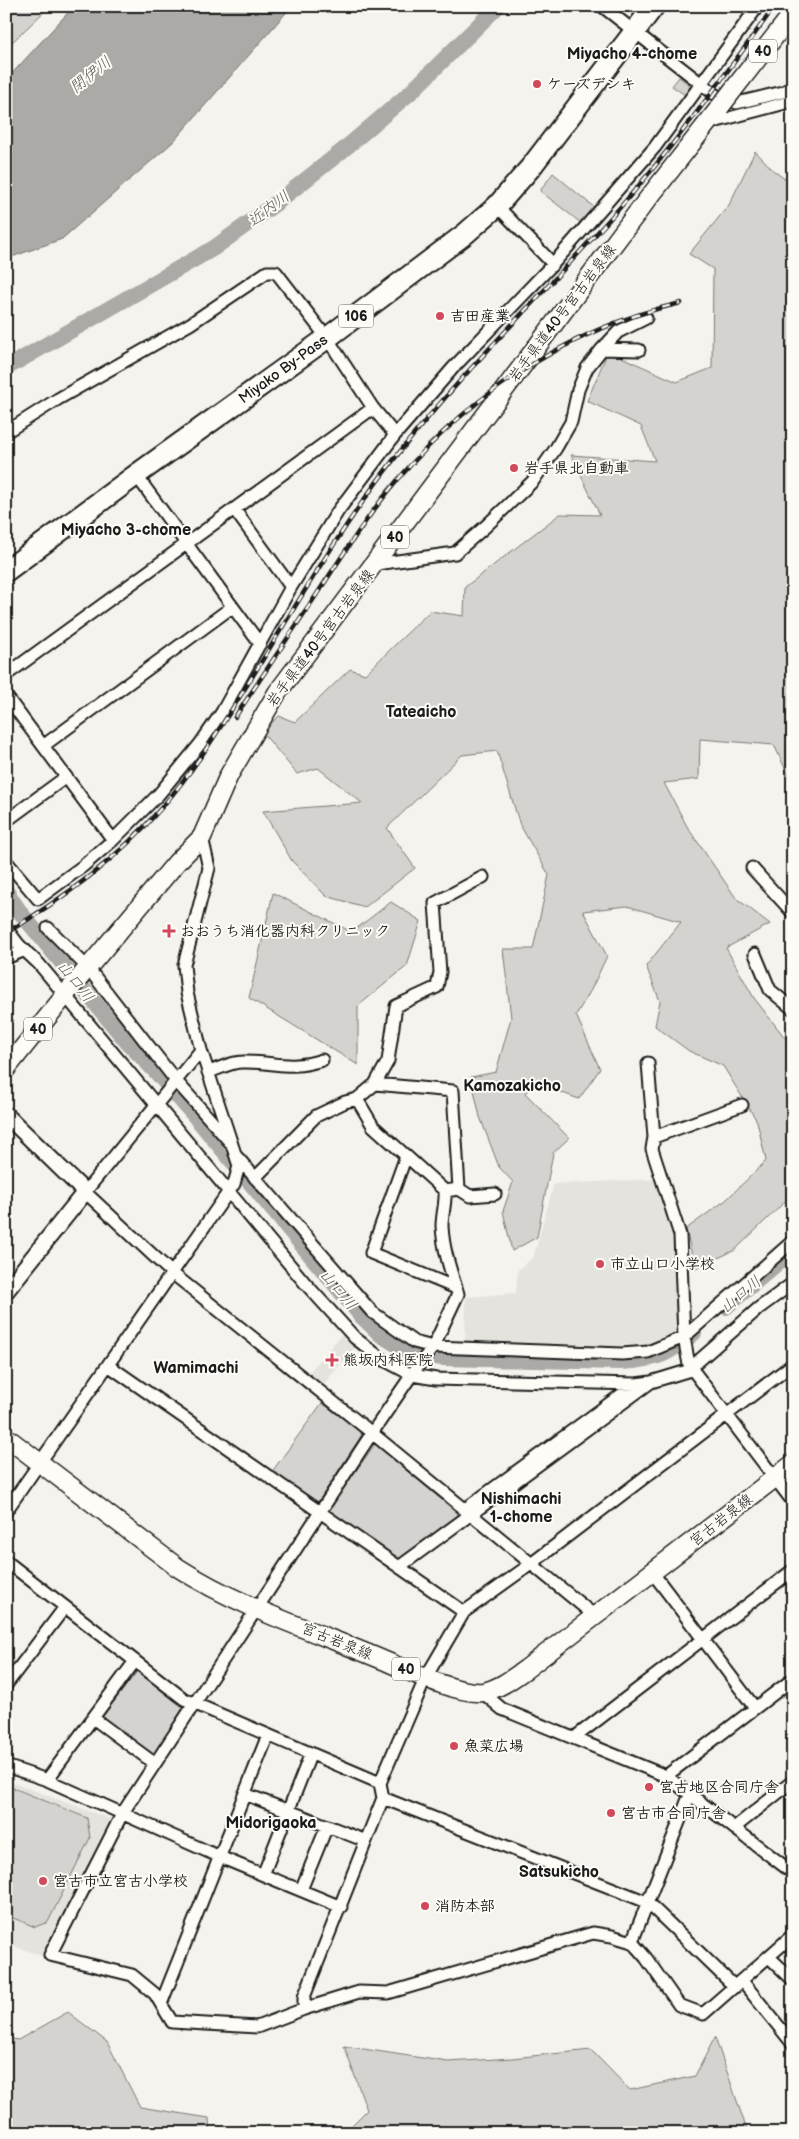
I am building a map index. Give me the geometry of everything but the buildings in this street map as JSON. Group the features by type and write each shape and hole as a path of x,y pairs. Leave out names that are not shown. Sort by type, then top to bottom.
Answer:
{"highway":[{"name":"Miyako By-Pass","path":"6,571 326,338 465,234 497,206 531,167 654,6"}],"main road":[{"name":"岩手県道40号宮古岩泉線","path":"6,1069 177,862 202,837 229,775 277,693 376,564 640,209 793,13"},
{"name":"宮古岩泉線","path":"6,1437 177,1567 202,1583 257,1608 426,1677 465,1691 482,1692 509,1681 793,1464"}],"street":[{"path":"602,6 718,96 737,103 783,92 793,87"},
{"path":"6,861 38,899 83,866 113,840 159,794 200,744 222,712 291,588 338,511 395,435 453,368 552,264 655,146 758,6"},
{"path":"706,124 793,101"},
{"path":"497,206 552,264"},
{"path":"6,432 58,399 190,324 268,272 276,272 326,338 373,408 395,435"},
{"path":"376,564 455,553 486,526 533,481 556,448 571,422 578,390 587,368 618,332 646,318"},
{"path":"602,349 639,350"},
{"path":"6,675 373,408"},
{"path":"136,475 260,644"},
{"path":"234,509 291,588"},
{"path":"43,746 232,607"},
{"path":"6,696 113,840"},
{"path":"6,821 66,777"},
{"path":"6,1511 232,1187 238,1162 201,1050 187,993 184,965 209,868 202,837"},
{"path":"752,868 793,913"},
{"path":"255,1178 316,1116 345,1102 357,1099 375,1084 388,1061 396,1006 437,987 440,972 434,903 483,877"},
{"path":"6,928 12,938 67,993 232,1187 305,1283 355,1338 382,1359 436,1379 636,1384 651,1382 687,1371 690,1366 759,1308 793,1282"},
{"path":"48,928 86,971 175,1082 233,1145"},
{"path":"6,958 25,950"},
{"path":"755,954 770,990 790,1003"},
{"path":"6,1291 201,1050"},
{"path":"208,1072 240,1062 286,1066 306,1065 322,1060"},
{"path":"648,1063 654,1137 652,1149 680,1235 684,1337 690,1366 793,1502"},
{"path":"375,1084 452,1091 459,1189"},
{"path":"357,1099 373,1126 445,1191 446,1200 442,1224 444,1244 458,1294 433,1347 372,1433 122,1814 50,1955 132,1975 155,1994 172,2022 257,2027 304,2008 359,1992 388,1993 593,1933 632,1942 646,1958 679,2005 704,2014 793,1936"},
{"path":"654,1137 742,1105"},
{"path":"6,1115 172,1273 372,1433 595,1616"},
{"path":"406,1156 371,1253 456,1288"},
{"path":"238,1162 255,1178 372,1312 414,1342 433,1347 622,1354 648,1352 684,1337 793,1241"},
{"path":"445,1191 459,1189 470,1196 495,1194"},
{"path":"304,2008 304,1997 383,1798 380,1783 426,1677 464,1612 531,1564 793,1364"},
{"path":"108,1365 464,1612"},
{"path":"468,1513 651,1382"},
{"path":"399,1567 636,1384"},
{"path":"6,1561 184,1699 380,1783"},
{"path":"574,1738 793,1570"},
{"path":"652,1572 755,1708"},
{"path":"6,1686 65,1607"},
{"path":"47,1780 136,1661"},
{"path":"666,1776 793,1678"},
{"path":"482,1692 502,1709 666,1776 793,1873"},
{"path":"93,1718 154,1763"},
{"path":"161,2004 268,1735"},
{"path":"263,1875 311,1753"},
{"path":"6,1766 47,1780 220,1857 340,1907"},
{"path":"734,1828 793,1781"},
{"path":"245,1794 366,1841"},
{"path":"632,1942 646,1902 690,1794"},
{"path":"383,1798 646,1902 738,1984 790,2036"},
{"path":"301,1890 327,1826"},
{"path":"769,1957 793,1980"}],"shaded area":[{"path":"6,6 50,6 6,48"},
{"path":"679,77 691,86 685,95 672,86"},
{"path":"755,151 774,171 793,185 793,785 774,745 700,739 699,779 664,783 688,828 736,898 770,924 726,948 754,998 793,1048 793,1194 735,1250 695,1269 686,1229 726,1200 766,1161 757,1121 723,1066 689,1051 655,1026 660,1001 646,966 681,922 627,906 583,911 607,956 591,990 576,1015 600,1069 579,1099 535,1083 525,1093 569,1138 553,1153 537,1237 512,1251 503,1211 513,1182 499,1167 480,1117 471,1077 496,1072 511,1018 503,949 533,949 549,875 520,825 497,751 462,755 387,828 415,868 365,907 326,896 292,861 263,811 362,803 318,768 297,774 262,732 279,716 295,722 350,669 365,674 430,611 464,616 465,587 560,514 600,515 571,455 655,461 641,426 587,401 608,351 677,382 712,368 713,269 689,254 729,205"},
{"path":"553,173 595,208 581,223 540,191"},
{"path":"273,893 352,932 391,902 421,921 407,966 358,1006 358,1065 249,998"},
{"name":"市立山口小学校","path":"660,1179 665,1209 671,1211 679,1334 649,1347 620,1348 465,1342 466,1297 516,1293 518,1270 533,1258 554,1184"},
{"name":"熊坂内科医院","path":"344,1332 358,1344 321,1387 307,1375"},
{"path":"322,1403 363,1433 318,1502 271,1473"},
{"path":"375,1444 461,1516 396,1562 327,1512"},
{"path":"138,1670 185,1704 153,1758 101,1719"},
{"name":"宮古市立宮古小学校","path":"6,1780 110,1819 42,1956 6,1943"},
{"name":"宮古市立宮古小学校","path":"6,1785 87,1818 90,1838 48,1922 35,1927 6,1915"},
{"path":"68,2012 107,2042 140,2107 209,2118 210,2133 6,2133 6,2038 18,2040"},
{"path":"715,2037 748,2133 344,2133 367,2110 344,2046 448,2062 591,2050 630,2090 695,2076"}],"water":[{"name":"閉伊川","path":"74,6 292,6 173,142 62,239 6,259 6,80"}],"waterway":[{"name":"近内川","path":"6,368 214,248 275,204 342,151 411,92 498,6"},
{"name":"山口川","path":"6,891 20,912 127,1042 192,1113 361,1316 381,1335 410,1353 442,1358 620,1362 643,1360 668,1352 694,1333"},
{"name":"山口川","path":"726,1307 793,1250"}],"railway":[{"path":"6,933 49,906 109,860 162,807 197,762 337,540 395,458 450,392 623,204 663,156 775,6"},
{"path":"235,717 383,498 412,464 444,432 479,402 516,375 555,351 595,331 638,315 681,303"}],"place":[{"name":"ケーズデンキ","path":"537,84"},
{"name":"吉田産業","path":"440,316"},
{"name":"岩手県北自動車","path":"514,468"},
{"name":"おおうち消化器内科クリニック","path":"169,931"},
{"name":"市立山口小学校","path":"600,1264"},
{"name":"熊坂内科医院","path":"332,1360"},
{"name":"魚菜広場","path":"454,1746"},
{"name":"宮古地区合同庁舎","path":"649,1787"},
{"name":"宮古市合同庁舎","path":"611,1813"},
{"name":"宮古市立宮古小学校","path":"43,1881"},
{"name":"消防本部","path":"425,1906"}],"district":[{"name":"Miyacho 4-chome","path":"632,53"},
{"name":"Miyacho 3-chome","path":"126,529"},
{"name":"Tateaicho","path":"421,711"},
{"name":"Kamozakicho","path":"512,1085"},
{"name":"Wamimachi","path":"196,1367"},
{"name":"Nishimachi 1-chome","path":"521,1507"},
{"name":"Midorigaoka","path":"271,1822"},
{"name":"Satsukicho","path":"559,1871"}]}
